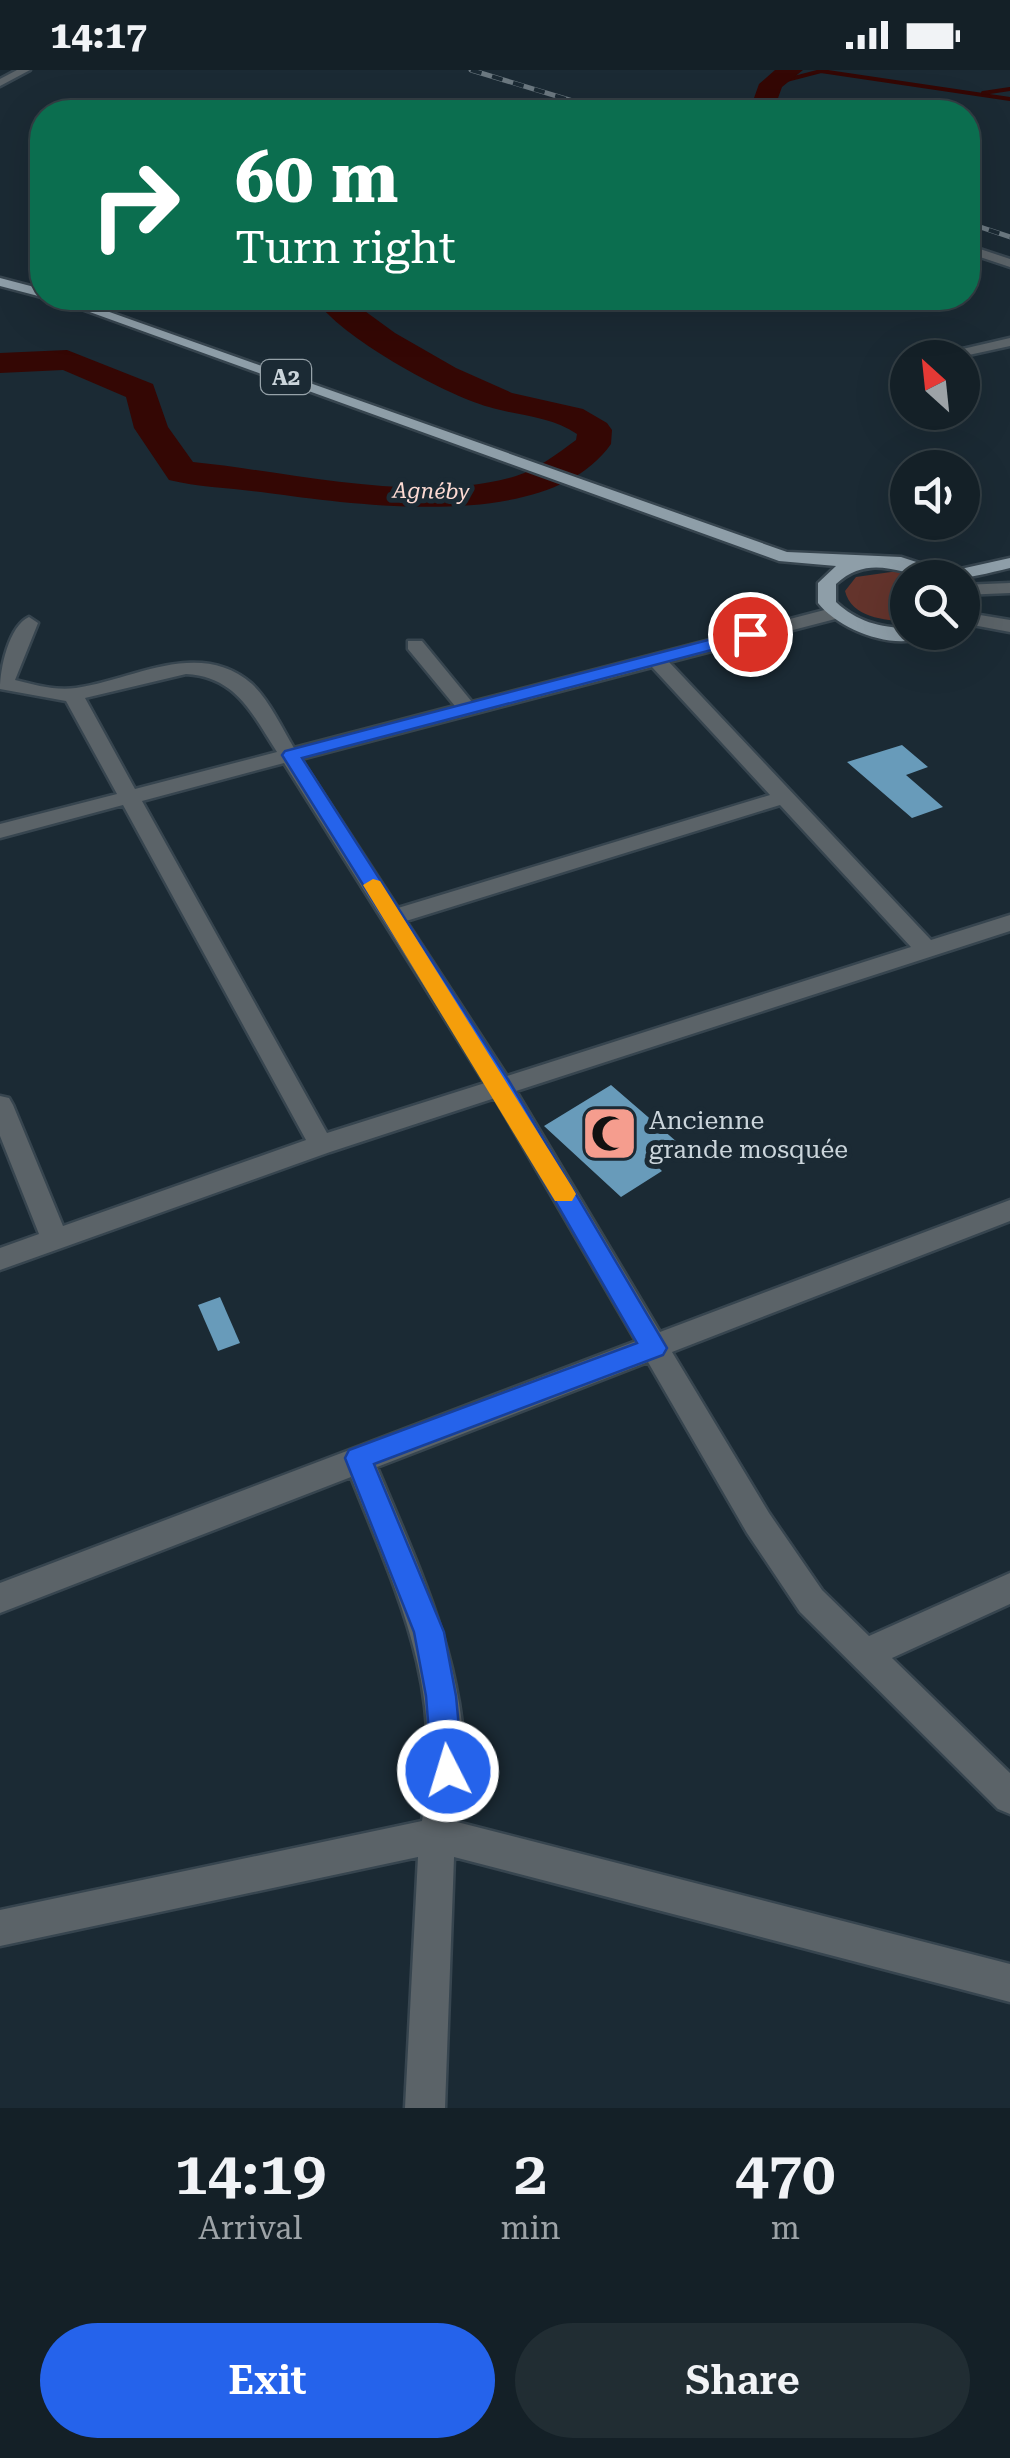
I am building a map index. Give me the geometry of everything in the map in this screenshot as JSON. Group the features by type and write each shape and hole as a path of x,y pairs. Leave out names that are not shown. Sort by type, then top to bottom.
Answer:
{"main road":[{"path":"0,282 30,290"},
{"name":"A2","path":"92,310 785,557 860,563"},
{"name":"A2","path":"785,557 811,576 824,592"},
{"path":"890,562 860,563 834,574 824,592 836,613 869,630 890,631"},
{"path":"980,570 1010,563"}],"street":[{"path":"0,83 25,70"},
{"path":"980,253 1010,262"},
{"path":"980,348 1010,342"},
{"path":"980,591 1010,588"},
{"path":"0,831 836,613"},
{"path":"980,618 1010,626"},
{"path":"30,624 2,683 73,696 146,676 211,667 229,674 247,690 501,1087 758,1523 800,1586 862,1655 1010,1797"},
{"path":"415,644 467,709"},
{"path":"655,659 926,950"},
{"path":"73,696 132,796 320,1145"},
{"path":"394,917 784,796"},
{"path":"0,1259 320,1145 1010,923"},
{"path":"0,1105 55,1240"},
{"path":"0,1598 1010,1210"},
{"path":"358,1458 429,1632 441,1696 448,1771 437,1835 425,2108"},
{"path":"862,1655 1010,1588"},
{"path":"0,1928 437,1835 1010,1983"}],"shaded area":[{"path":"890,572 890,620 861,612 848,600 845,591 856,577"}],"building":[{"path":"902,745 928,767 906,775 943,807 912,818 847,762"},
{"name":"Ancienne grande mosquée","path":"611,1085 677,1142 650,1159 662,1171 621,1197 544,1126"},
{"path":"220,1297 240,1343 218,1351 198,1305"}],"waterway":[{"name":"Agnéby","path":"765,100 771,84 791,70"},
{"path":"771,84 821,71 1010,99"},
{"path":"983,93 1010,89"},
{"name":"Agnéby","path":"0,363 67,360 141,391 151,428 182,472 351,492 438,496 520,486 558,469 593,444 595,430 583,422 557,412 500,400 465,386 384,340 343,310"}],"railway":[{"path":"471,70 570,100"},
{"path":"980,227 1010,237"}],"slow traffic":[{"path":"373,885 564,1194"}],"place":[{"name":"Ancienne grande mosquée","path":"610,1134"}],"route":[{"path":"448,1771 441,1696 429,1632 358,1458 654,1348 501,1087 291,755 750,634"}]}
